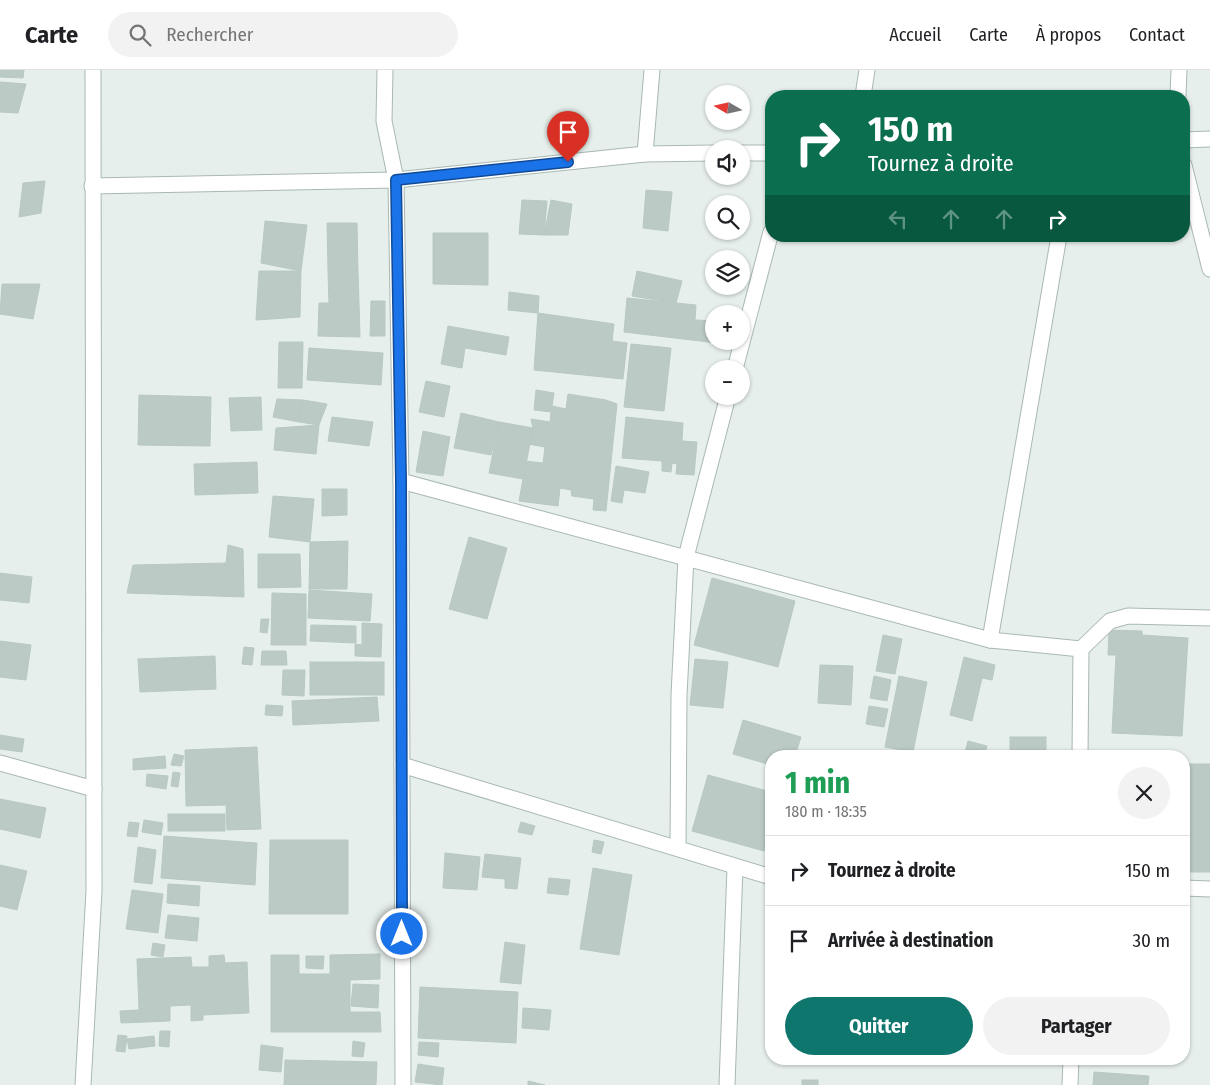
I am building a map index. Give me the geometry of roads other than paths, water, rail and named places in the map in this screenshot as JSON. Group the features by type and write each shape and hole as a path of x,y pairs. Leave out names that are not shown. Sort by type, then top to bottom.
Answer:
{"street":[{"path":"83,1085 94,891 92,186 94,70"},
{"path":"386,70 384,121 396,180 401,480 403,1085"},
{"path":"645,154 652,70"},
{"path":"864,90 867,70"},
{"path":"1178,90 1179,70"},
{"path":"1190,140 1210,139"},
{"path":"92,186 396,180 645,154 705,153"},
{"path":"750,153 765,153"},
{"path":"1190,189 1210,269"},
{"path":"737,360 768,242"},
{"path":"990,640 1058,242"},
{"path":"678,847 679,695 686,558 726,405"},
{"path":"401,480 990,640 1081,649"},
{"path":"1080,750 1081,649 1110,621 1128,616 1210,618"},
{"path":"0,763 94,789"},
{"path":"402,765 678,847 765,875"},
{"path":"727,1085 735,867"},
{"path":"1190,888 1210,889"},
{"path":"1070,1085 1071,1065"}]}
